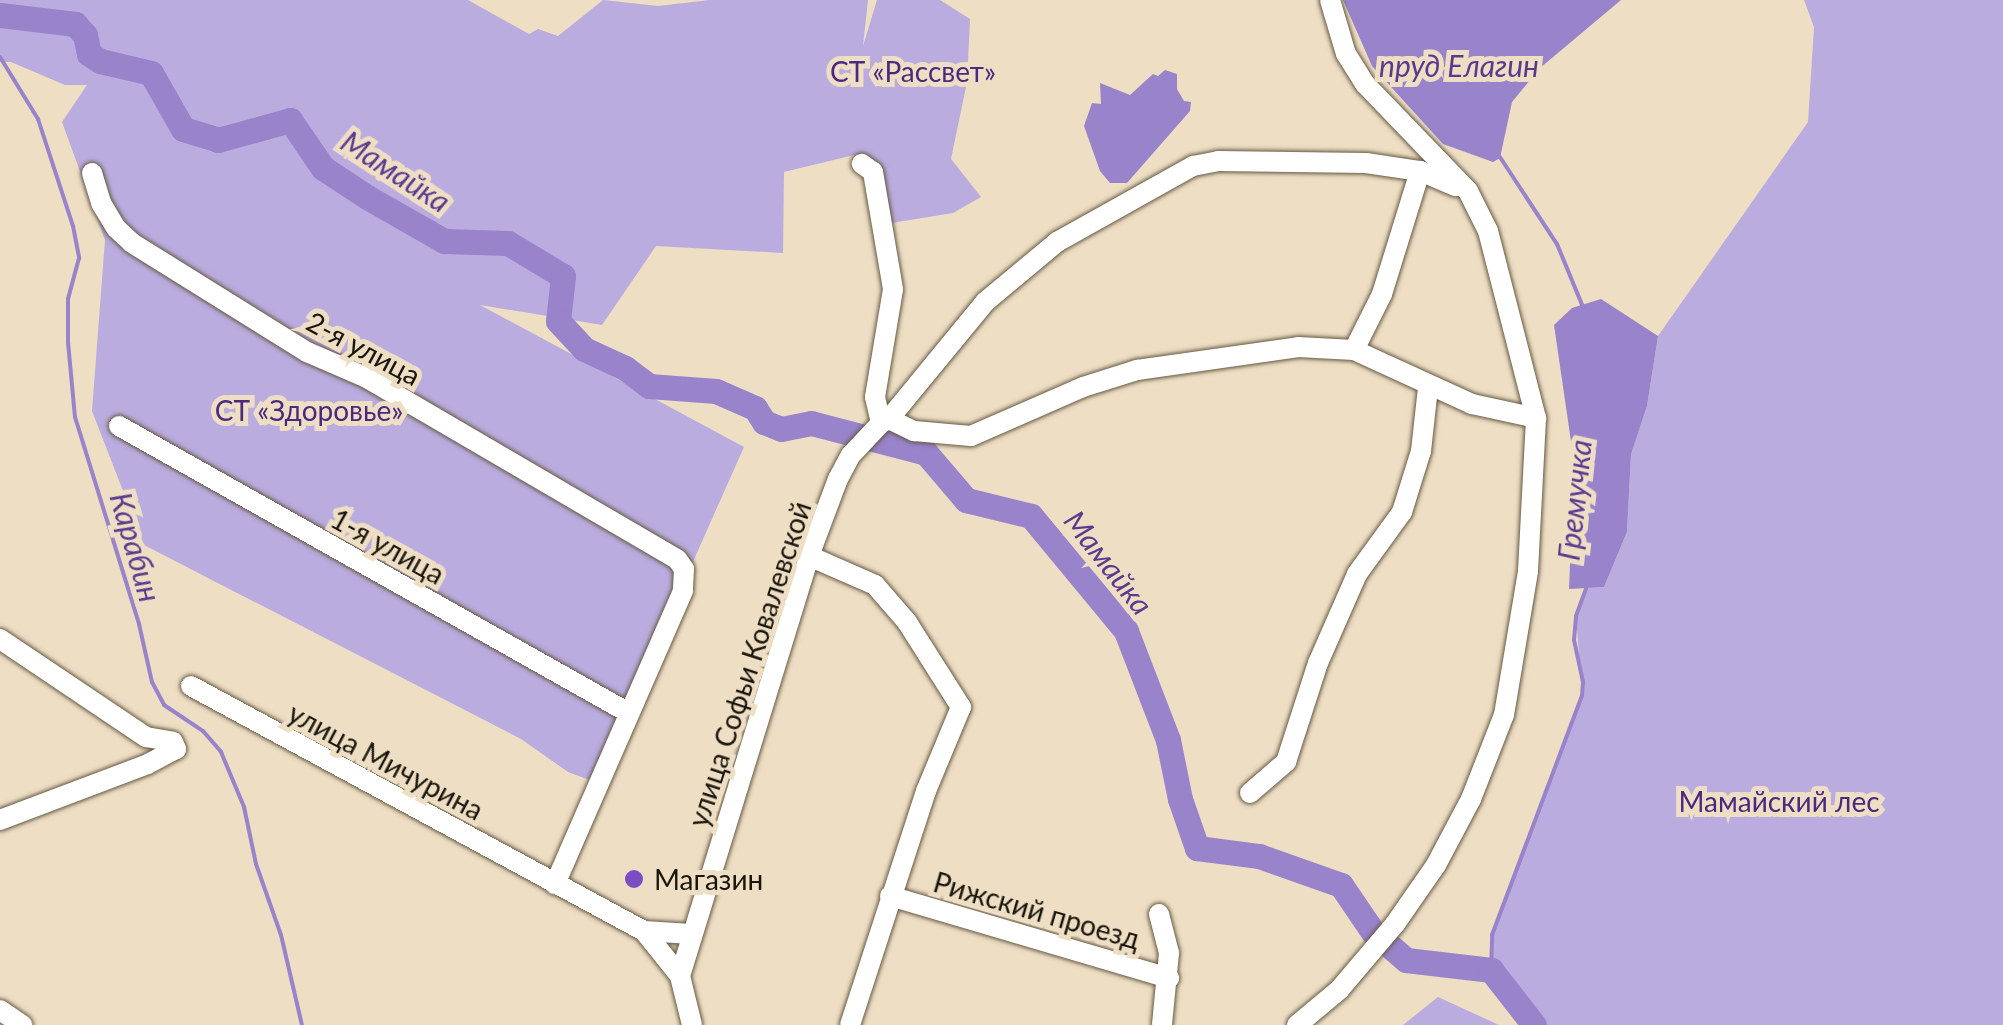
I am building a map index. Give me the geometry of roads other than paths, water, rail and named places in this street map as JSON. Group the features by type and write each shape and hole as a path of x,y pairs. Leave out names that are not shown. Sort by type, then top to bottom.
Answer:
{"street":[{"path":"1297,1025 1339,990 1395,924 1436,864 1471,799 1504,715 1528,571 1536,418 1488,231 1468,191 1365,84 1346,54 1330,0"},
{"name":"улица Софьи Ковалевской","path":"680,976 690,934 752,752 809,556 851,455 882,424 984,302 1057,242 1122,202 1193,166 1218,161 1366,163 1420,171 1468,191"},
{"path":"862,164 873,172 893,289 876,397 882,424 971,436 1083,387 1137,370 1298,347 1354,350 1428,388 1472,404 1536,418"},
{"path":"1354,350 1382,294 1420,171"},
{"name":"2-я улица","path":"92,174 108,215 132,243 307,352 366,378 676,559 686,577 629,713"},
{"path":"1250,793 1286,762 1318,663 1357,574 1402,512 1421,451 1428,388"},
{"name":"1-я улица","path":"119,426 629,713"},
{"name":"Рижский проезд","path":"809,556 874,585 918,637 961,706 890,896 850,1025"},
{"path":"0,638 146,737 174,742 176,749 148,764 0,820"},
{"name":"улица Мичурина","path":"191,686 644,932 680,976 692,1025"},
{"path":"555,884 629,713"},
{"name":"Рижский проезд","path":"890,896 1168,978"},
{"path":"1159,914 1170,952 1162,1025"},
{"path":"644,932 690,934"},
{"path":"0,1010 22,1025"}],"water":[{"name":"пруд Елагин","path":"1343,0 1621,0 1540,68 1512,102 1500,158 1493,162 1443,144 1372,66"},
{"path":"1165,70 1177,74 1177,89 1184,101 1191,102 1190,111 1127,183 1110,183 1100,171 1084,126 1092,103 1101,104 1100,83 1130,95 1153,74 1158,76"},
{"path":"1601,299 1658,336 1647,406 1631,454 1627,532 1604,587 1569,589 1574,462 1554,325 1572,308"}],"waterway":[{"name":"Мамайка","path":"0,15 75,24 85,35 89,54 100,61 151,73 183,129 218,140 290,120 323,168 444,241 508,243 563,276 558,321 584,349 625,368 649,386 716,391 755,408 764,422 781,429 811,423 926,453 966,500 1031,516 1126,631 1168,740 1180,799 1197,848 1259,856 1341,885 1373,932"},
{"name":"Карабин","path":"0,57 38,119 73,226 79,258 68,299 68,342 75,417 139,624 152,682 164,705 203,731 221,752 244,807 256,864 281,935 302,1025"},
{"name":"Гремучка","path":"1498,154 1557,244 1583,307"},
{"name":"Гремучка","path":"1491,970 1492,935 1582,696 1574,640 1576,616 1588,583"},
{"name":"Мамайка","path":"1391,947 1406,960 1491,970 1534,1025"}],"place":[{"name":"Магазин","path":"634,879"}],"park label":[{"name":"СТ «Рассвет»","path":"913,71"},
{"name":"СТ «Здоровье»","path":"309,410"},
{"name":"Мамайский лес","path":"1779,801"}]}
